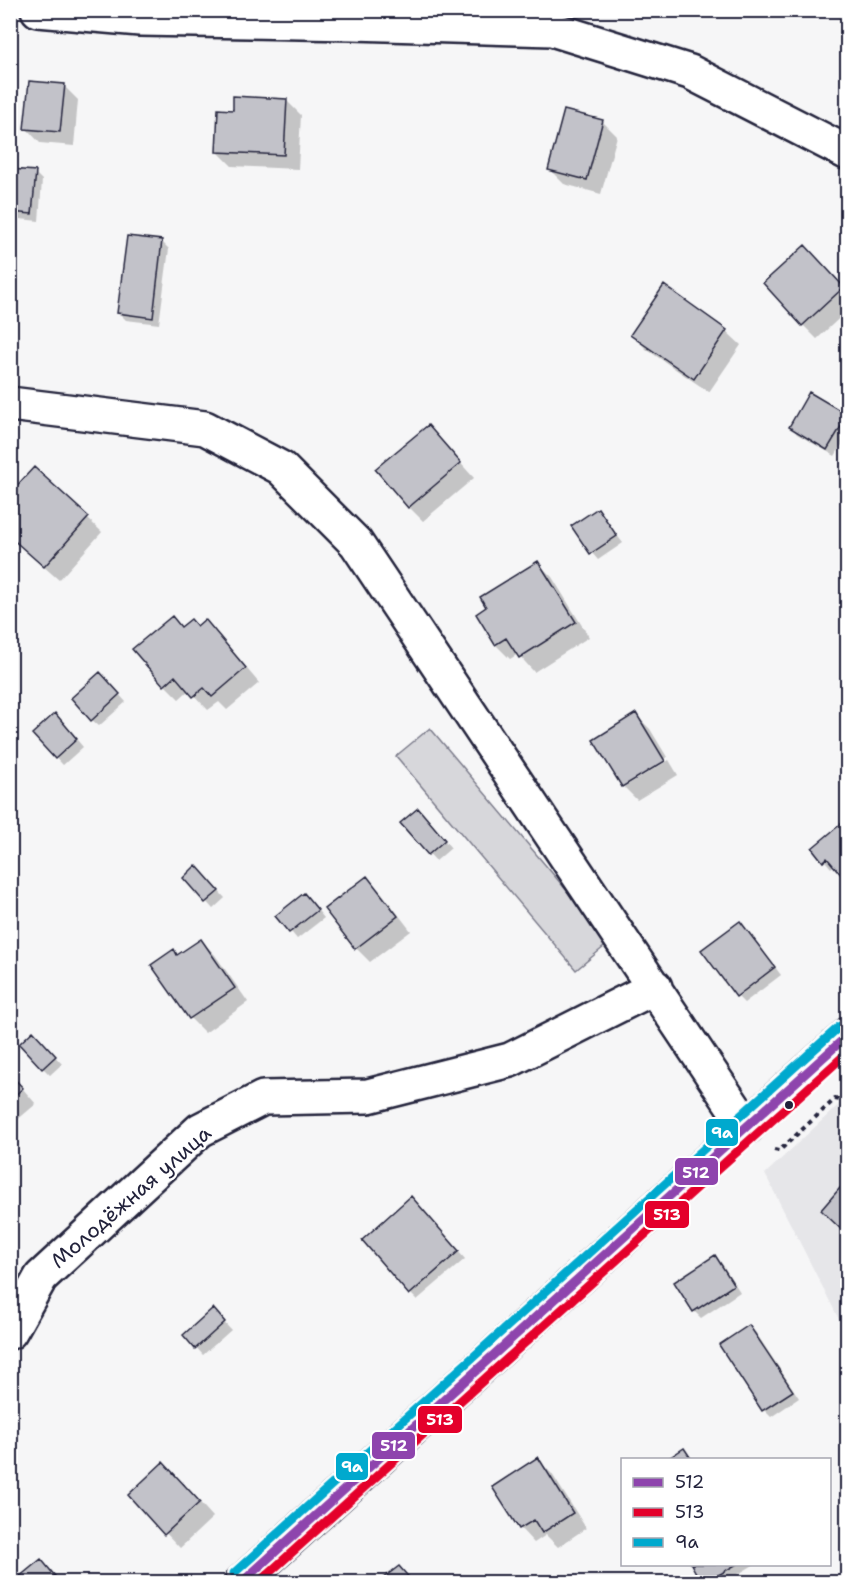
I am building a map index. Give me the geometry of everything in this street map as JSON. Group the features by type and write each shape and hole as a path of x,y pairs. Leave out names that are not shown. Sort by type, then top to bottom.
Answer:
{"street":[{"path":"38,10 140,19 353,22 552,29 690,72 848,153"},
{"path":"10,405 205,428 281,468 356,543 747,1126"},
{"name":"Молодёжная улица","path":"10,1332 40,1277 200,1130 263,1098 368,1096 510,1060 655,987"},
{"path":"242,1582 848,1035"}],"path":[{"path":"778,1151 835,1099 848,1101"}],"shaded area":[{"path":"430,728 610,942 576,970 396,756"},
{"path":"847,1097 847,1335 765,1174"}],"building":[{"path":"29,81 65,84 60,132 24,129"},
{"path":"233,96 287,99 284,155 216,152 218,109 233,110"},
{"path":"564,110 603,120 587,180 548,170"},
{"path":"10,169 36,171 32,214 10,212"},
{"path":"127,236 162,240 153,318 117,313"},
{"path":"805,245 844,287 802,326 763,283"},
{"path":"664,285 727,330 694,379 630,335"},
{"path":"809,392 848,415 827,450 789,427"},
{"path":"428,425 461,463 408,508 375,469"},
{"path":"34,467 89,517 44,567 10,537 10,493"},
{"path":"598,508 617,536 590,554 571,526"},
{"path":"538,561 576,622 519,658 506,638 495,645 476,614 486,607 480,597"},
{"path":"172,616 181,627 191,619 197,626 205,619 246,668 212,697 204,688 193,697 175,676 164,686 132,649"},
{"path":"100,672 120,694 91,721 71,698"},
{"path":"55,713 77,739 55,759 32,734"},
{"path":"636,713 665,761 622,787 593,740"},
{"path":"418,808 445,840 428,855 400,823"},
{"path":"848,818 848,883 827,858 823,862 812,848"},
{"path":"196,865 219,891 205,903 183,878"},
{"path":"367,876 398,916 355,949 324,909"},
{"path":"304,893 318,910 289,933 275,916"},
{"path":"740,921 775,967 736,997 701,950"},
{"path":"201,939 235,988 189,1019 151,965 174,949 177,955"},
{"path":"33,1031 56,1056 42,1069 19,1044"},
{"path":"10,1074 23,1088 10,1100"},
{"path":"848,1181 848,1236 821,1210"},
{"path":"411,1196 459,1251 409,1295 362,1240"},
{"path":"715,1255 734,1285 693,1312 674,1282"},
{"path":"213,1308 225,1322 195,1349 183,1335"},
{"path":"749,1325 793,1391 762,1411 719,1345"},
{"path":"684,1448 691,1458 669,1458"},
{"path":"538,1457 573,1513 542,1533 534,1520 519,1529 492,1487"},
{"path":"163,1462 200,1502 164,1535 128,1495"},
{"path":"41,1559 60,1582 13,1582"},
{"path":"399,1566 413,1582 378,1582"},
{"path":"692,1566 734,1566 707,1582 701,1582"}],"transit line":[{"name":"9а","path":"234,1573 840,1026"},
{"name":"512","path":"242,1582 848,1035"},
{"name":"513","path":"259,1582 848,1052"}]}
